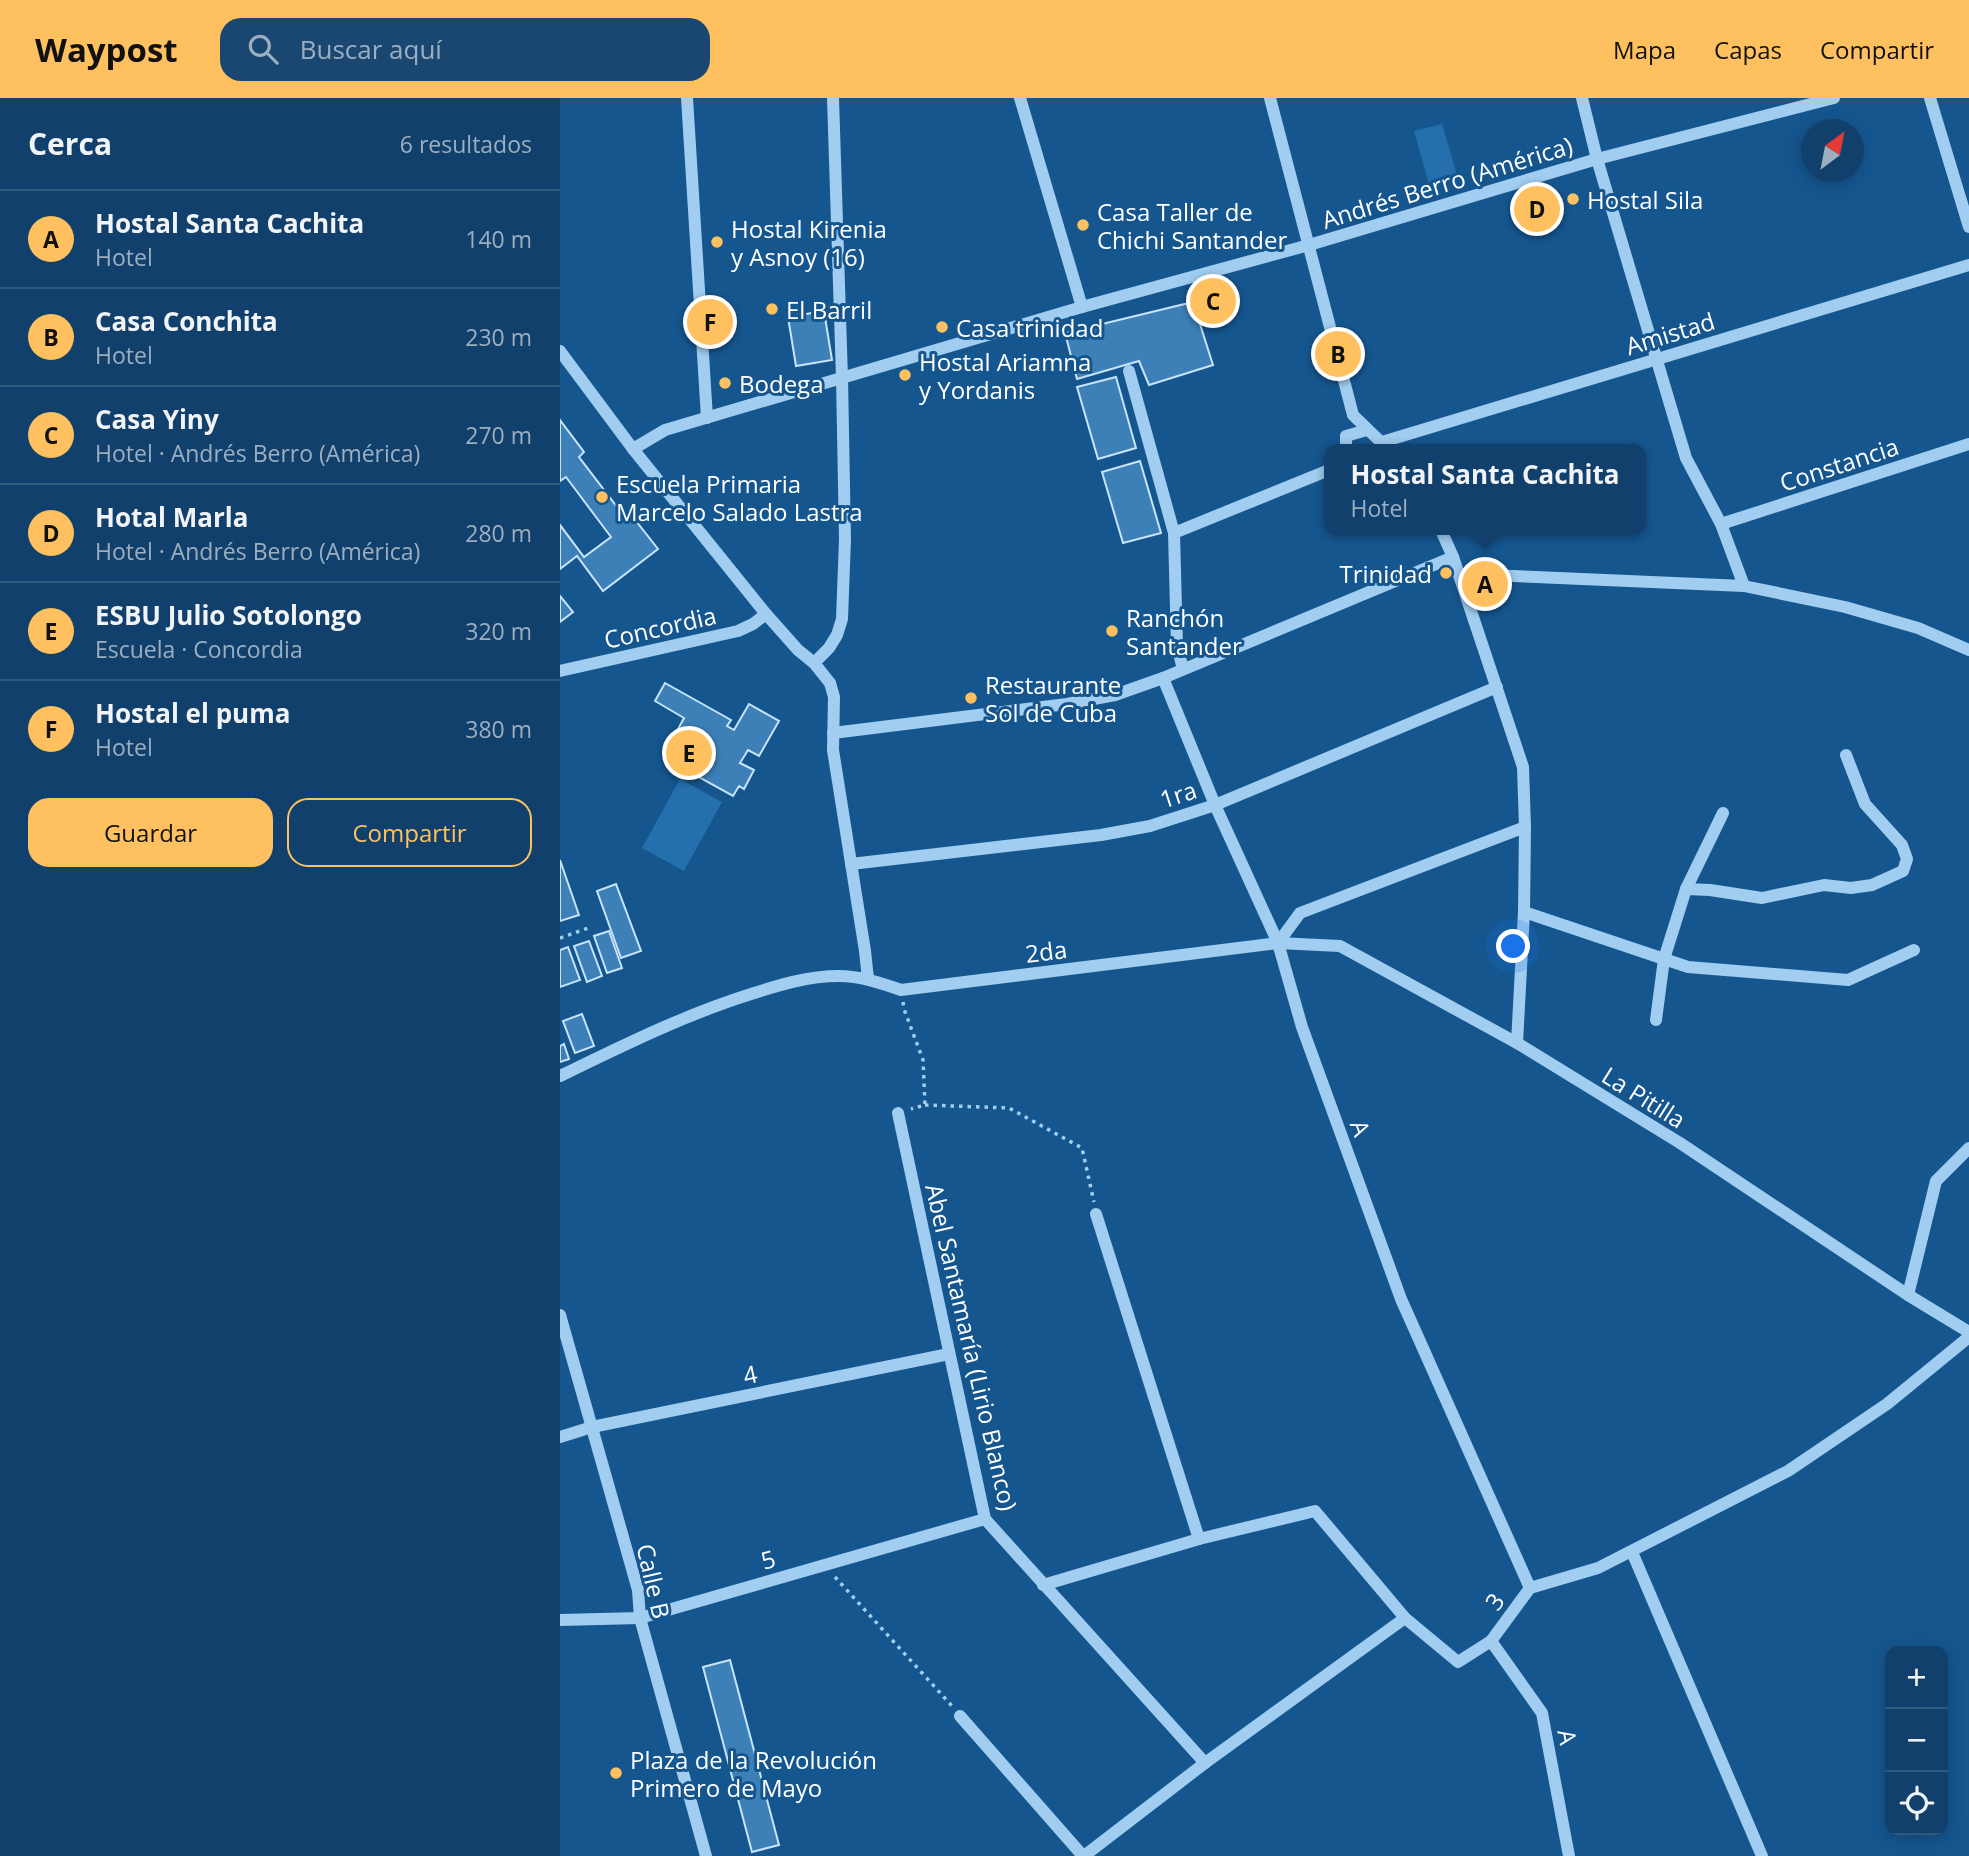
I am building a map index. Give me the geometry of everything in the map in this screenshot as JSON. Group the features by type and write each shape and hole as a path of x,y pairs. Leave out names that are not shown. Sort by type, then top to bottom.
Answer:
{"street":[{"path":"687,98 707,418"},
{"path":"814,663 829,648 842,619 845,539 833,98"},
{"path":"1020,98 1082,307"},
{"path":"1270,98 1353,415 1384,444"},
{"path":"1582,98 1597,159 1686,458 1721,524 1744,586"},
{"name":"Andrés Berro (América)","path":"633,449 665,430 1082,307 1309,245 1597,159 1834,98"},
{"path":"1930,98 1969,227"},
{"name":"Amistad","path":"1388,444 1656,359 1969,265"},
{"path":"560,351 633,449 766,614 830,683 834,697 833,750 868,979"},
{"path":"1129,371 1174,533 1177,646 1182,669"},
{"path":"1346,444 1346,436 1367,430"},
{"name":"Constancia","path":"1721,524 1969,444"},
{"path":"1174,533 1324,472"},
{"path":"1443,535 1460,577 1523,767 1524,912 1517,1043"},
{"path":"833,733 1067,704 1115,695 1163,678 1453,557"},
{"path":"1460,577 1744,586 1845,607 1919,628 1969,650"},
{"name":"Concordia","path":"560,671 738,631 766,614"},
{"name":"A","path":"1163,678 1215,805 1278,943 1301,1027 1401,1299 1530,1588"},
{"name":"1ra","path":"851,864 1101,835 1150,826 1215,805 1497,687"},
{"path":"1686,889 1762,898 1824,885 1851,888 1872,885 1903,871 1907,859 1902,845 1865,804 1846,755"},
{"path":"1656,1020 1664,959 1686,889 1723,813"},
{"path":"1278,943 1300,913 1525,827"},
{"path":"1524,912 1688,967 1848,980 1913,950"},
{"name":"2da","path":"560,1076 660,1028 727,1001 789,982 840,976 868,979 901,989 1278,943"},
{"name":"La Pitilla","path":"1278,943 1340,946 1517,1043 1680,1143 1969,1335"},
{"name":"Abel Santamaría (Lirio Blanco)","path":"898,1113 985,1519 1205,1763"},
{"path":"1908,1295 1936,1181 1969,1148"},
{"path":"1096,1214 1199,1539"},
{"name":"Calle B","path":"560,1315 638,1590 640,1618 706,1856"},
{"name":"3","path":"1405,1618 1458,1662 1491,1641 1530,1588 1598,1568 1788,1471 1887,1404 1969,1335"},
{"name":"4","path":"560,1437 592,1427 949,1354"},
{"path":"960,1716 1083,1856 1205,1763 1405,1618 1314,1511 1199,1539 1043,1586"},
{"name":"5","path":"560,1620 640,1618 985,1519"},
{"path":"1632,1552 1762,1856"},
{"name":"A","path":"1491,1641 1542,1713 1569,1856"}],"path":[{"path":"560,938 591,927"},
{"path":"901,989 904,1009 923,1060 925,1105"},
{"path":"898,1113 925,1105 1009,1108 1082,1148 1096,1214"},
{"path":"824,1565 960,1716"}],"shaded area":[{"path":"1442,124 1457,175 1429,184 1414,131"},
{"path":"680,779 722,802 684,871 642,848"}],"building":[{"path":"1193,302 1213,365 1149,385 1139,361 1077,379 1065,333"},
{"path":"824,311 832,360 796,366 788,317"},
{"path":"1116,377 1136,448 1098,459 1077,387"},
{"path":"560,420 584,452 579,457 627,520 632,516 658,549 603,591 577,556 560,569 560,525 584,557 611,537 566,477 560,481"},
{"path":"1140,461 1161,533 1123,543 1102,472"},
{"path":"560,596 573,612 560,622"},
{"path":"665,683 731,720 727,726 734,730 749,704 779,721 759,756 748,750 740,763 754,770 744,789 739,786 733,796 695,775 703,762 670,744 684,718 655,701"},
{"path":"560,860 579,915 560,921"},
{"path":"616,884 641,951 621,958 597,891"},
{"path":"609,931 622,968 607,973 594,936"},
{"path":"589,941 602,976 587,982 574,946"},
{"path":"568,947 580,980 560,987 560,950"},
{"path":"582,1014 594,1046 575,1053 563,1021"},
{"path":"564,1044 569,1059 560,1062 560,1046"},
{"path":"730,1660 779,1845 752,1852 703,1667"}],"place":[{"name":"Hostal Sila","path":"1573,199"},
{"name":"Hotal Marla","path":"1537,209"},
{"name":"Casa Taller de Chichi Santander","path":"1083,225"},
{"name":"Hostal Kirenia y Asnoy (16)","path":"717,242"},
{"name":"Casa Yiny","path":"1213,301"},
{"name":"El Barril","path":"772,309"},
{"name":"Hostal el puma","path":"710,322"},
{"name":"Casa trinidad","path":"942,327"},
{"name":"Casa Conchita","path":"1338,354"},
{"name":"Hostal Ariamna y Yordanis","path":"905,375"},
{"name":"Bodega","path":"725,383"},
{"name":"Escuela Primaria Marcelo Salado Lastra","path":"602,497"},
{"name":"Trinidad","path":"1446,573"},
{"name":"Hostal Santa Cachita","path":"1485,584"},
{"name":"Ranchón Santander","path":"1112,631"},
{"name":"Restaurante Sol de Cuba","path":"971,698"},
{"name":"ESBU Julio Sotolongo","path":"689,753"},
{"name":"Plaza de la Revolución Primero de Mayo","path":"616,1773"}]}
